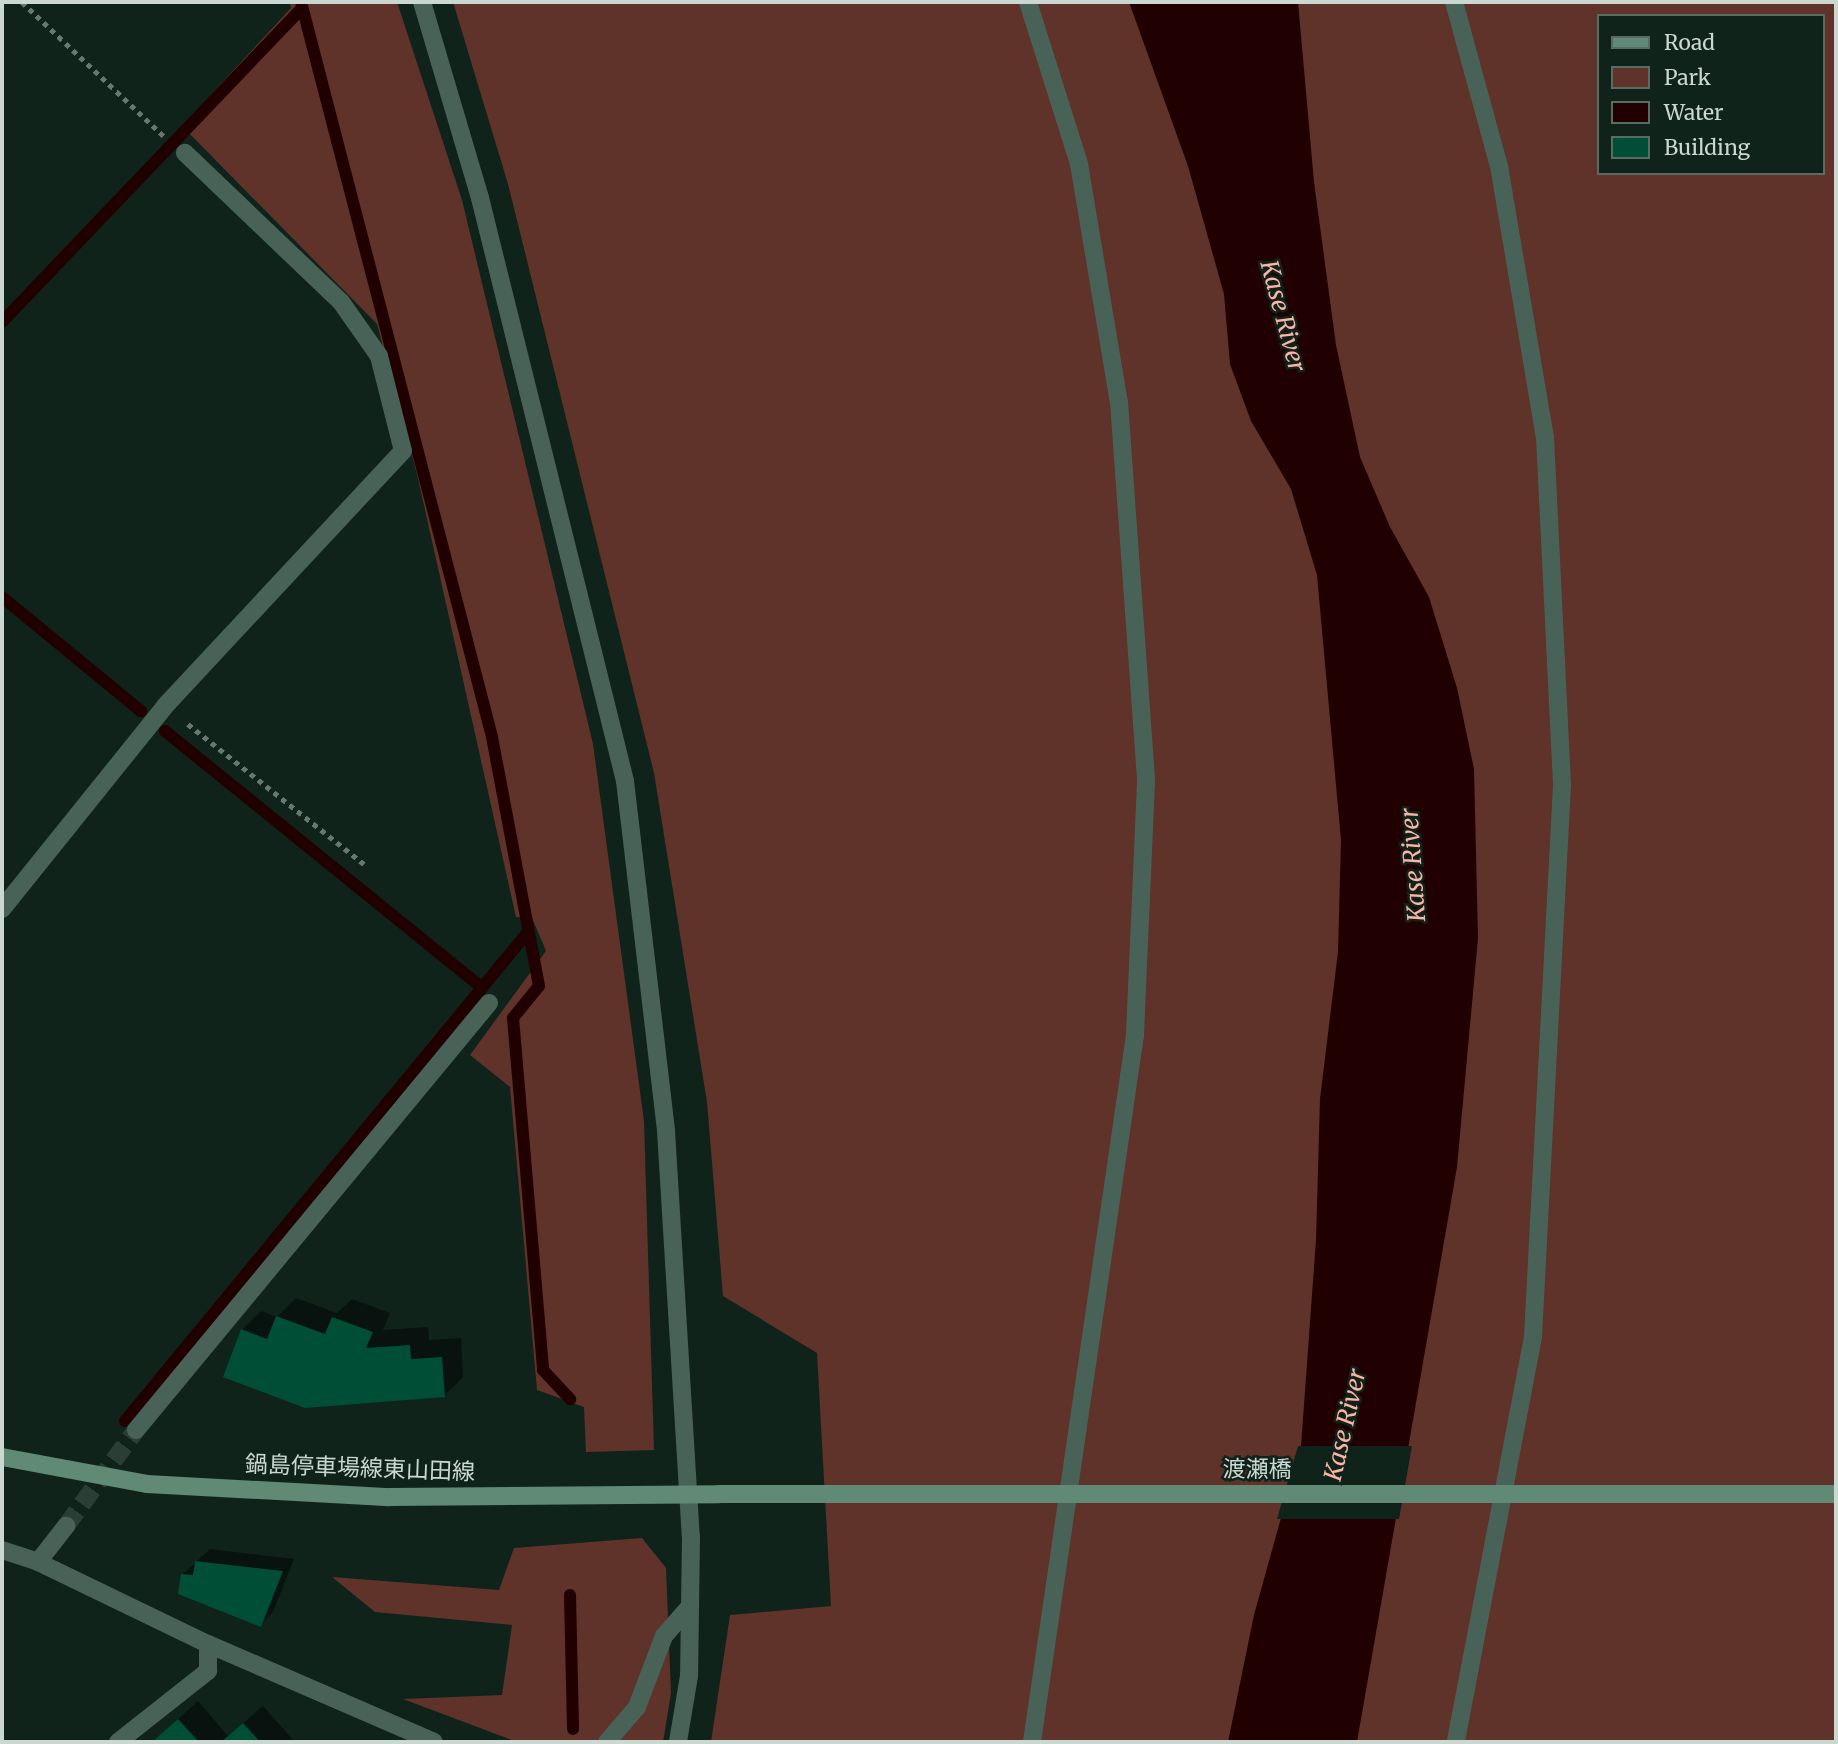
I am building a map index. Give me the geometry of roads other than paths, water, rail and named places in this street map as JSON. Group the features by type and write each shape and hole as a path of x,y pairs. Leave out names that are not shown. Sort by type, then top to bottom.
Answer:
{"main road":[{"name":"鍋島停車場線東山田線","path":"2,1457 147,1484 390,1497 719,1494"},
{"name":"渡瀬橋","path":"719,1494 1836,1494"}],"street":[{"path":"422,2 480,198 625,781 666,1131 686,1496 691,1537 689,1676 678,1742"},
{"path":"1028,2 1079,164 1119,402 1146,782 1135,1035 1032,1742"},
{"path":"1454,2 1499,166 1545,438 1562,785 1534,1337 1456,1742"},
{"path":"2,909 165,706 403,450 379,356 341,302 185,153"},
{"path":"136,1430 489,1003"},
{"path":"38,1562 66,1526"},
{"path":"2,1550 38,1562 208,1644 434,1742"},
{"path":"607,1742 637,1707 664,1636 690,1606"},
{"path":"118,1742 208,1671 208,1644"}],"water":[{"name":"Kase River","path":"1129,2 1298,2 1314,182 1336,345 1360,457 1390,527 1429,597 1457,688 1474,769 1478,938 1457,1167 1357,1742 1228,1742 1254,1615 1301,1446 1316,1240 1320,1099 1338,952 1341,840 1317,575 1291,489 1251,421 1230,364 1224,294 1188,166"}],"waterway":[{"path":"301,2 492,737 539,986 513,1018 543,1370 570,1399"},
{"path":"2,322 302,8"},
{"path":"2,597 141,711"},
{"path":"165,731 482,988"},
{"path":"125,1421 528,932"},
{"path":"570,1595 573,1729"}],"tunnel":[{"path":"66,1526 136,1430"}]}
